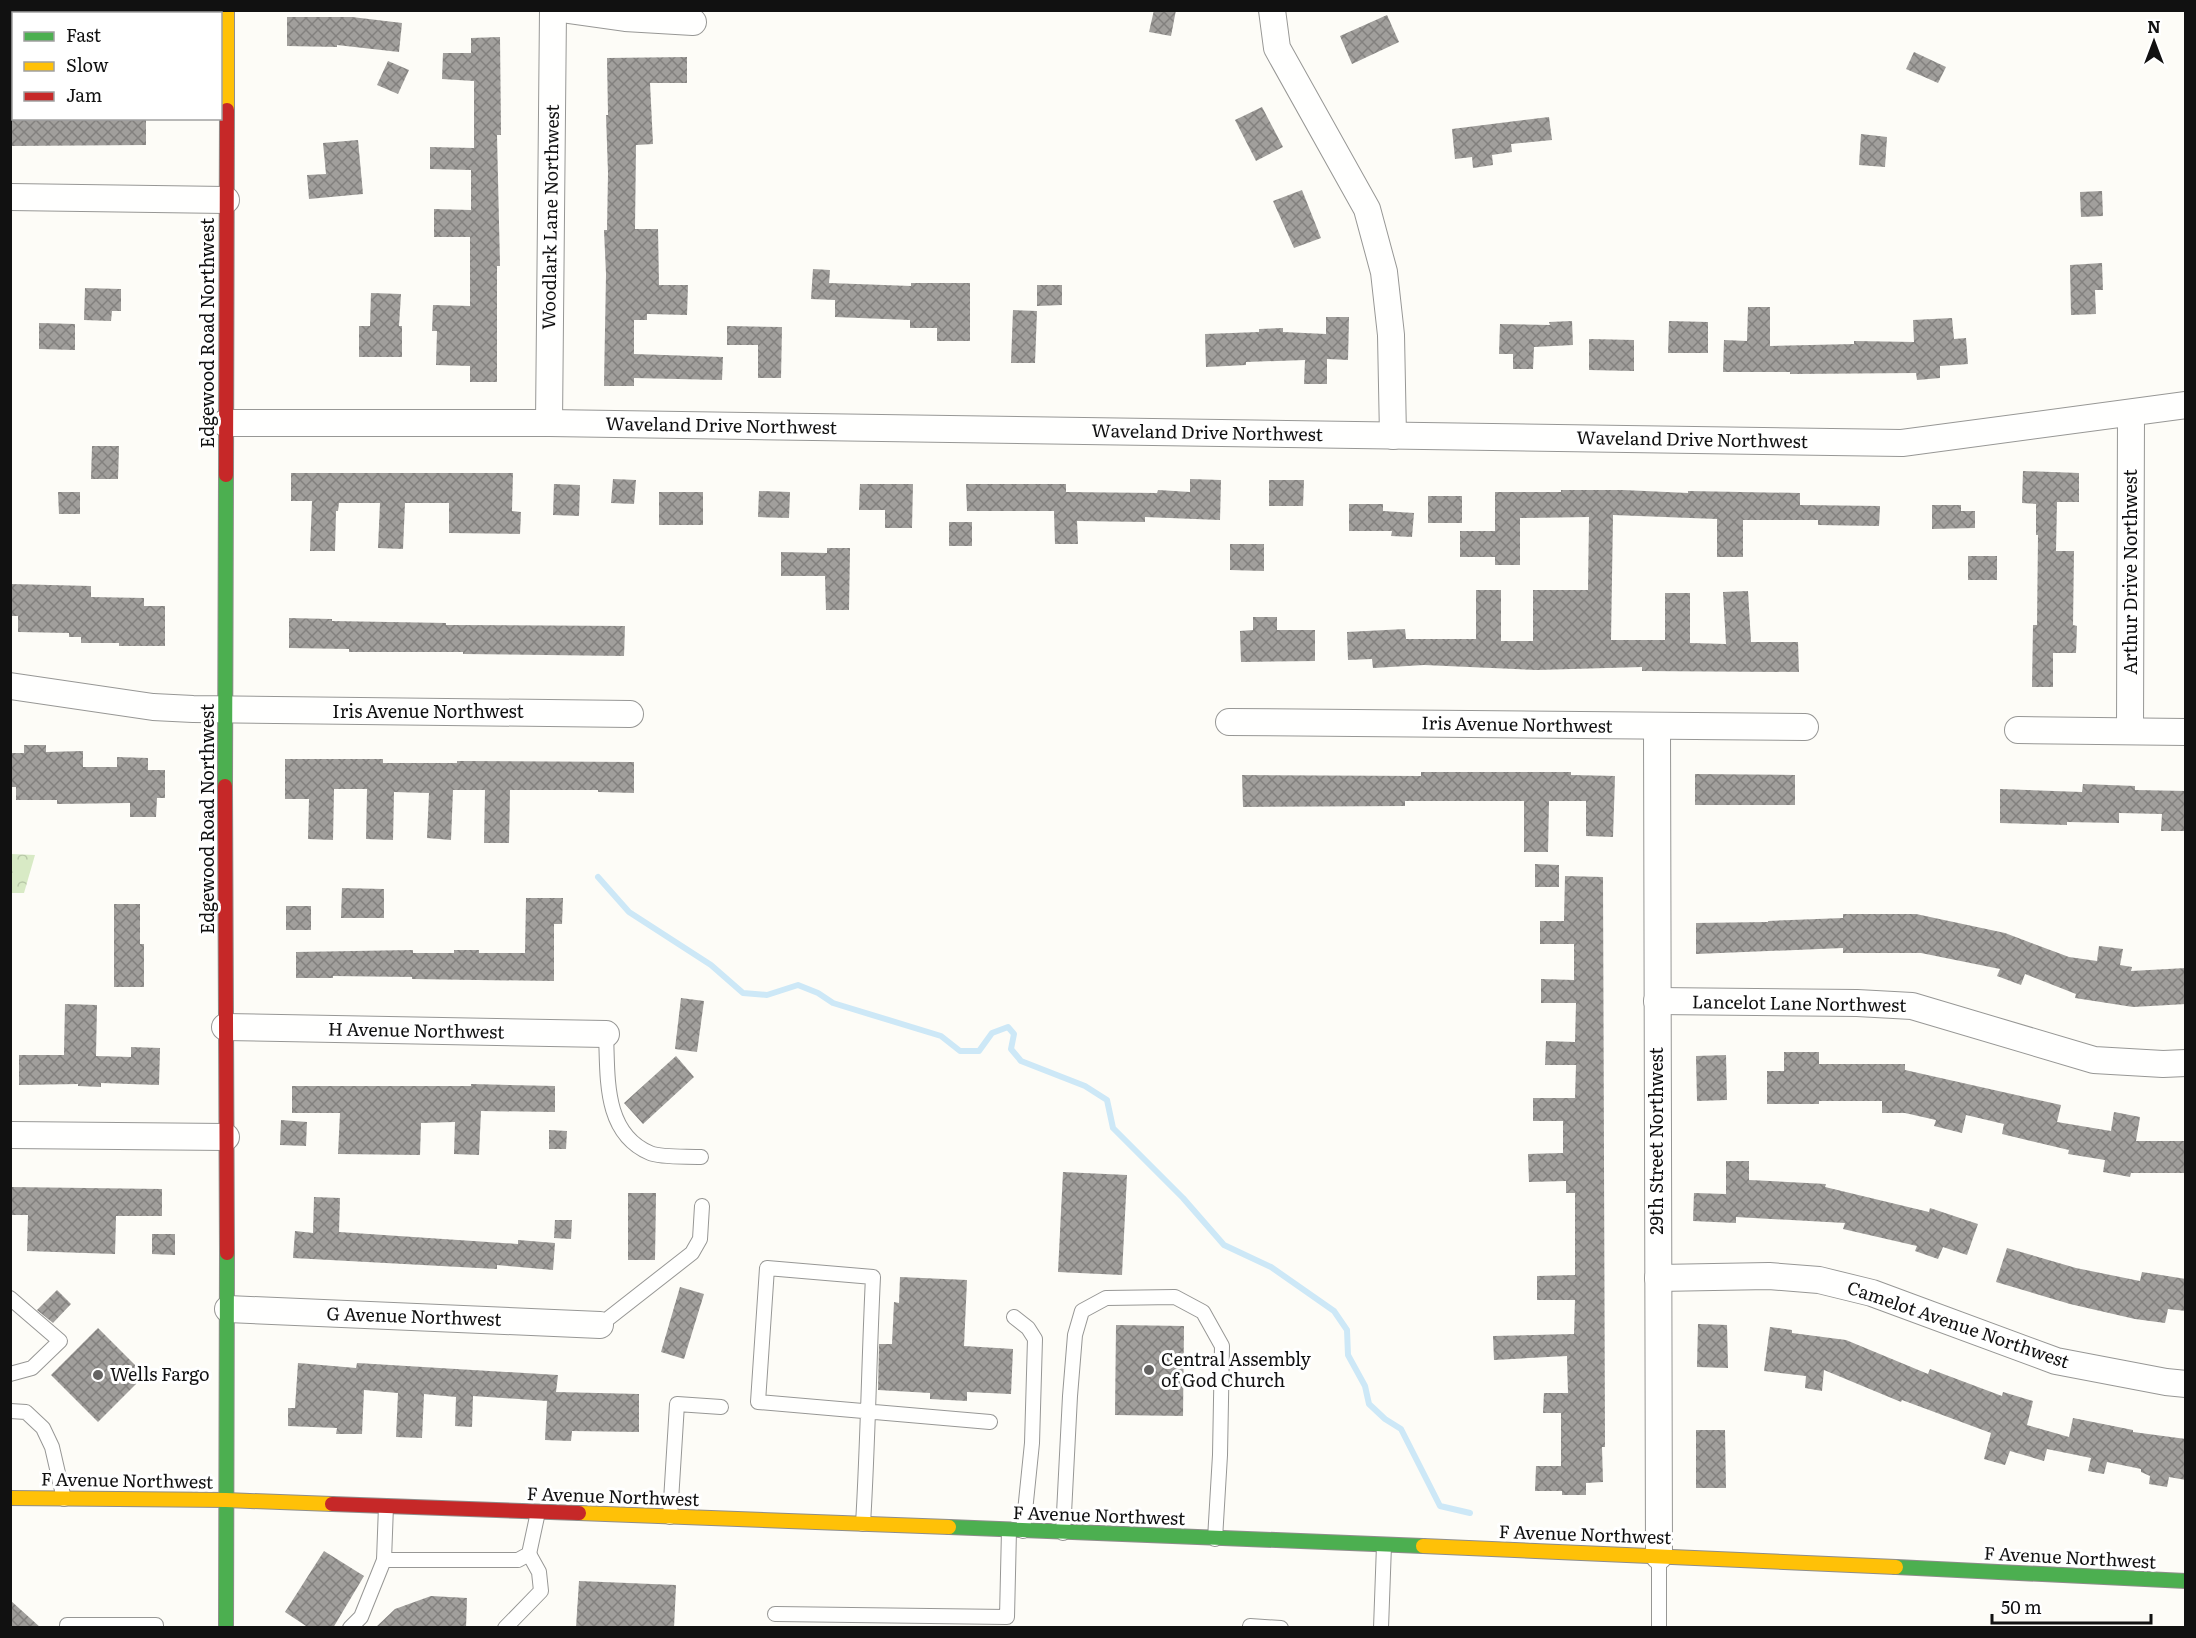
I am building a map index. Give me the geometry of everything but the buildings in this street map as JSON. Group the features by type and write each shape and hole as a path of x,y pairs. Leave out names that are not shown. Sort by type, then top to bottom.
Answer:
{"main road":[{"name":"Edgewood Road Northwest","path":"226,1628 228,1310 225,1027 227,10"},
{"name":"F Avenue Northwest","path":"10,1498 226,1500 864,1524 1659,1556 2186,1581"}],"street":[{"name":"Woodlark Lane Northwest","path":"549,423 553,10"},
{"path":"568,10 625,18 693,22"},
{"path":"1272,10 1278,48 1367,209 1384,272 1391,335 1394,436"},
{"path":"10,197 226,200"},
{"name":"Waveland Drive Northwest","path":"225,423 549,423 1902,443 2186,405"},
{"name":"Arthur Drive Northwest","path":"2130,730 2131,413"},
{"name":"Iris Avenue Northwest","path":"10,686 153,707 227,711 630,714"},
{"name":"Iris Avenue Northwest","path":"1229,722 1805,727"},
{"name":"29th Street Northwest","path":"1656,726 1659,1556"},
{"path":"2018,730 2186,732"},
{"name":"Lancelot Lane Northwest","path":"1657,1001 1857,1003 1912,1006 2094,1060 2186,1063"},
{"name":"H Avenue Northwest","path":"225,1027 606,1034"},
{"path":"10,1135 226,1137"},
{"name":"Camelot Avenue Northwest","path":"1658,1278 1769,1276 1819,1280 1872,1293 2056,1361 2186,1384"},
{"name":"G Avenue Northwest","path":"228,1310 600,1325"}],"lane":[{"path":"606,1034 612,1110 626,1136 651,1153 701,1157"},
{"path":"600,1325 692,1253 700,1239 702,1206"},
{"path":"864,1524 867,1411 873,1277 767,1268 758,1402 867,1411 990,1422"},
{"path":"1063,1533 1073,1366 1076,1335 1082,1311 1106,1299 1175,1297 1203,1312 1222,1346 1220,1455 1215,1539"},
{"path":"10,1298 60,1341 32,1368 10,1374"},
{"path":"775,1614 1007,1617 1016,1531 1032,1443 1035,1339 1028,1328 1014,1317"},
{"path":"670,1517 677,1404 721,1407"},
{"path":"10,1411 26,1412 43,1428 55,1454 64,1499"},
{"path":"350,1628 361,1617 384,1560 386,1506"},
{"path":"505,1628 541,1591 539,1572 529,1554 538,1512"},
{"path":"1381,1628 1384,1545"},
{"path":"384,1560 518,1560 529,1554"},
{"path":"1659,1556 1659,1628"},
{"path":"67,1628 67,1625 156,1625 156,1628"},
{"path":"1250,1626 1281,1628"}],"green space":[{"path":"11,854 35,855 24,893 11,893"}],"waterway":[{"path":"598,877 629,912 711,965 743,993 767,995 798,985 818,993 833,1003 941,1036 960,1051 979,1051 992,1033 1008,1027 1014,1034 1011,1049 1021,1061 1085,1086 1107,1100 1113,1128 1183,1198 1224,1245 1271,1267 1334,1311 1347,1330 1348,1355 1365,1386 1369,1404 1385,1419 1401,1429 1440,1506 1470,1513"}],"traffic: fast":[{"path":"225,786 226,475"},
{"path":"226,1628 227,1253"},
{"path":"949,1527 1423,1546"},
{"path":"1896,1567 2186,1581"}],"traffic: slow":[{"path":"227,10 227,110"},
{"path":"10,1498 226,1500 332,1504"},
{"path":"579,1513 949,1527"},
{"path":"1423,1546 1896,1567"}],"traffic: jam":[{"path":"226,475 227,110"},
{"path":"225,786 227,1253"},
{"path":"332,1504 579,1513"}],"place":[{"name":"Central Assembly of God Church","path":"1149,1370"},
{"name":"Wells Fargo","path":"98,1375"}]}
